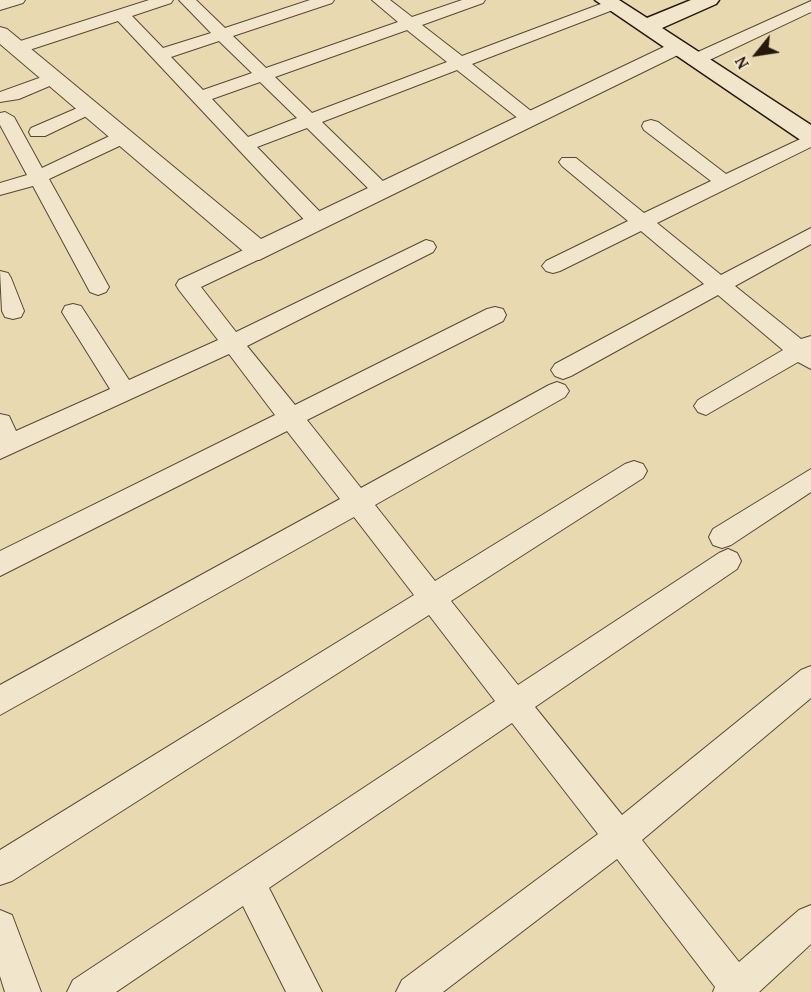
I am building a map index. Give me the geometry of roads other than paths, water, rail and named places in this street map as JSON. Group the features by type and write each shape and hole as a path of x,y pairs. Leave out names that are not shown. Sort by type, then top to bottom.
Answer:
{"main road":[{"path":"645,27 709,0"},
{"path":"608,2 811,138"}],"street":[{"path":"0,5 17,0"},
{"path":"8,41 122,14 165,0"},
{"path":"187,0 382,191"},
{"path":"160,55 326,0"},
{"path":"380,0 530,119"},
{"path":"200,97 477,0"},
{"path":"244,145 459,63 608,2"},
{"path":"811,6 686,54 530,119 187,285 620,837 736,990 811,922"},
{"path":"122,14 318,222"},
{"path":"8,41 259,251"},
{"path":"0,97 13,95 53,78"},
{"path":"38,132 88,108"},
{"path":"5,117 98,287"},
{"path":"651,126 724,182"},
{"path":"0,189 38,177 123,137"},
{"path":"553,266 811,138"},
{"path":"568,162 720,285 807,351 706,406"},
{"path":"0,701 357,502 720,285 811,235"},
{"path":"4,438 124,392 232,343 426,247"},
{"path":"0,278 13,311"},
{"path":"73,312 124,392"},
{"path":"0,564 290,416 495,315"},
{"path":"0,869 634,471"},
{"path":"85,992 516,705 725,549 811,479"},
{"path":"414,992 620,837 811,680"},
{"path":"249,883 304,992"},
{"path":"0,927 23,992"}]}
